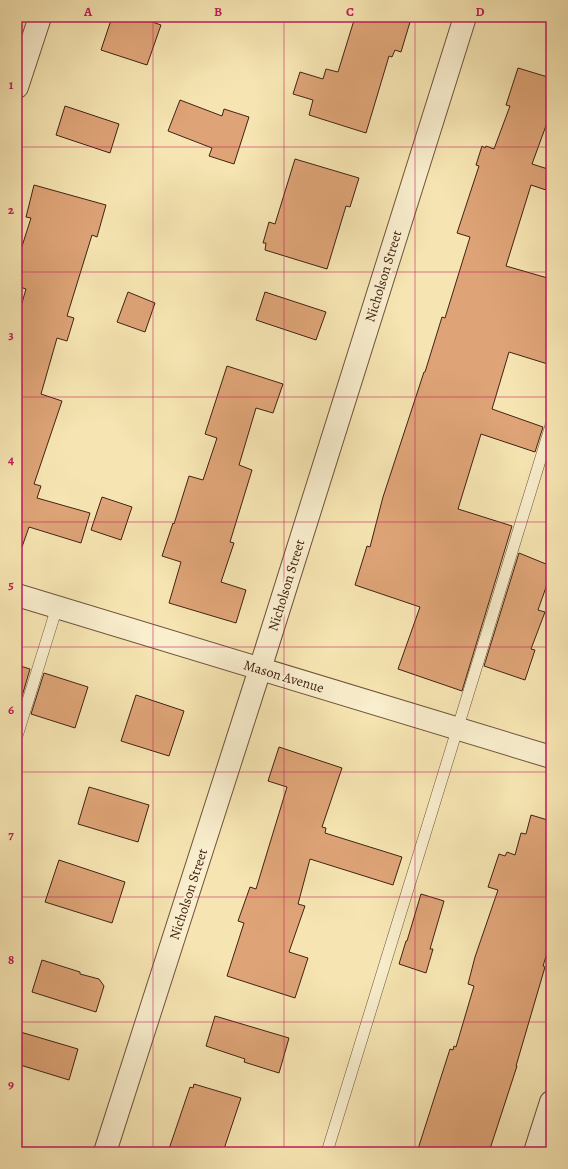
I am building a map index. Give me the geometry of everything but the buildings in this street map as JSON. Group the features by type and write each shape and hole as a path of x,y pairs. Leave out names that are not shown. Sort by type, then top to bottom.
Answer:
{"street":[{"path":"17,87 40,17"},
{"name":"Nicholson Street","path":"105,1152 260,669 465,17"},
{"name":"Mason Avenue","path":"17,595 551,757"},
{"path":"535,1152 551,1102"}],"lane":[{"path":"327,1152 551,425"},
{"path":"17,736 57,607"}]}
